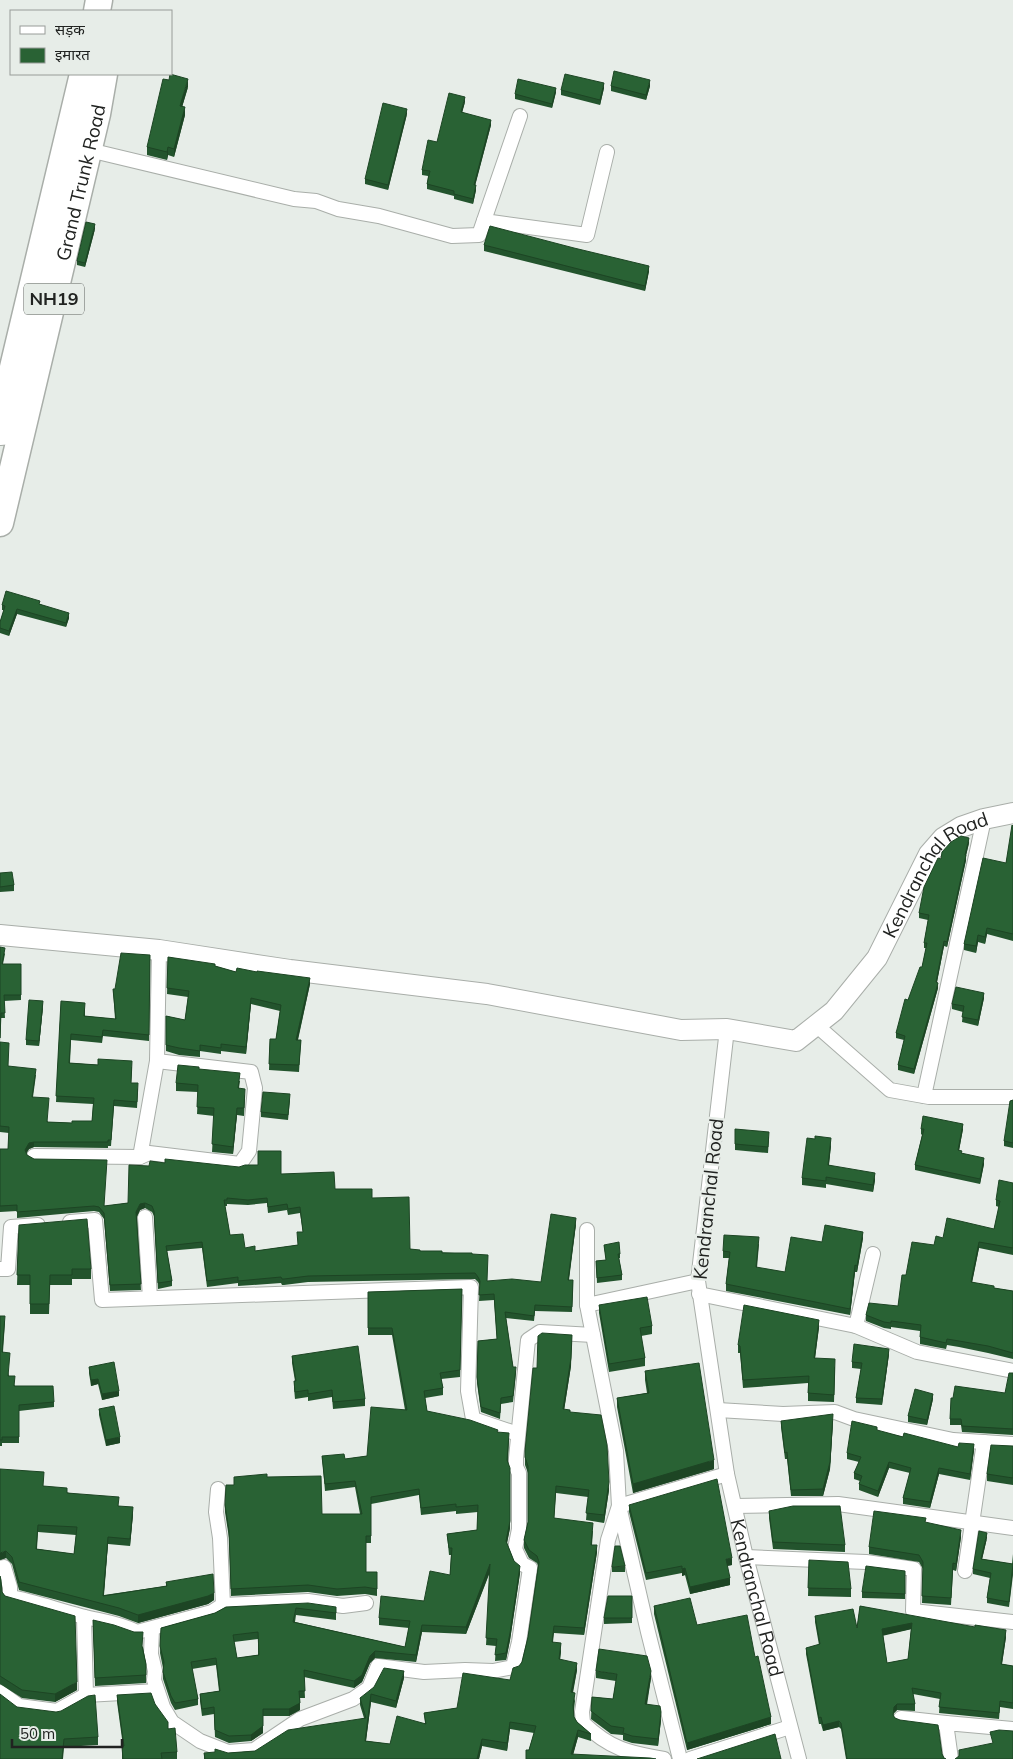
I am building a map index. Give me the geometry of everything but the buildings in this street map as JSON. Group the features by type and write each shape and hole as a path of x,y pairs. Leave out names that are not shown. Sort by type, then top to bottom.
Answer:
{"highway":[{"name":"Grand Trunk Road","path":"0,523 7,430 83,75"},
{"name":"Grand Trunk Road","path":"7,430 89,150 104,75"}],"street":[{"path":"89,150 294,199 316,201 338,209 379,216 452,236 479,235 520,116"},
{"path":"484,221 587,235 607,152"},
{"name":"Kendranchal Road","path":"799,1759 746,1557 727,1474 699,1288 727,1028 796,1042 834,1011 877,958 929,854 944,838 960,828 984,819 1013,813"},
{"path":"924,1096 984,819"},
{"path":"0,935 159,950 290,970 487,994 681,1030 727,1028"},
{"path":"140,1157 157,1061 159,950"},
{"path":"816,1025 890,1090 924,1096 1013,1096"},
{"path":"34,1156 140,1157 149,1153 240,1164 249,1151 255,1088 251,1072 157,1061"},
{"path":"145,1217 150,1298"},
{"path":"0,1269 8,1269 11,1228 95,1220 102,1300 471,1286 468,1391 473,1419 518,1434"},
{"path":"588,1230 587,1305 616,1451 619,1506 680,1759"},
{"path":"856,1326 873,1254"},
{"path":"587,1305 699,1288 856,1326 917,1352 1013,1371"},
{"path":"152,1629 151,1654 156,1691 172,1722 200,1741 228,1752 254,1750 300,1719 353,1699 369,1688 378,1666 424,1672 493,1671 513,1667 519,1642 530,1568 522,1564 515,1548 519,1529 519,1473 516,1468 516,1458 528,1340 540,1332 593,1335"},
{"path":"718,1410 782,1414 835,1412 854,1419 952,1440 1013,1444"},
{"path":"965,1571 984,1442"},
{"path":"619,1506 727,1474"},
{"path":"218,1489 216,1512 220,1538 223,1605"},
{"path":"735,1506 838,1504 1013,1528"},
{"path":"619,1506 608,1540 582,1712 583,1723 609,1744 630,1753 664,1759"},
{"path":"746,1557 866,1562 914,1569 913,1611 1013,1622"},
{"path":"0,1568 4,1567 10,1587 10,1597 125,1626 137,1632 212,1612 223,1605 308,1601 343,1606 366,1603"},
{"path":"84,1617 86,1695"},
{"path":"0,1692 19,1706 57,1711 86,1695 156,1691"},
{"path":"900,1718 1013,1729"},
{"path":"946,1723 951,1759"},
{"path":"690,1759 790,1727"}]}
